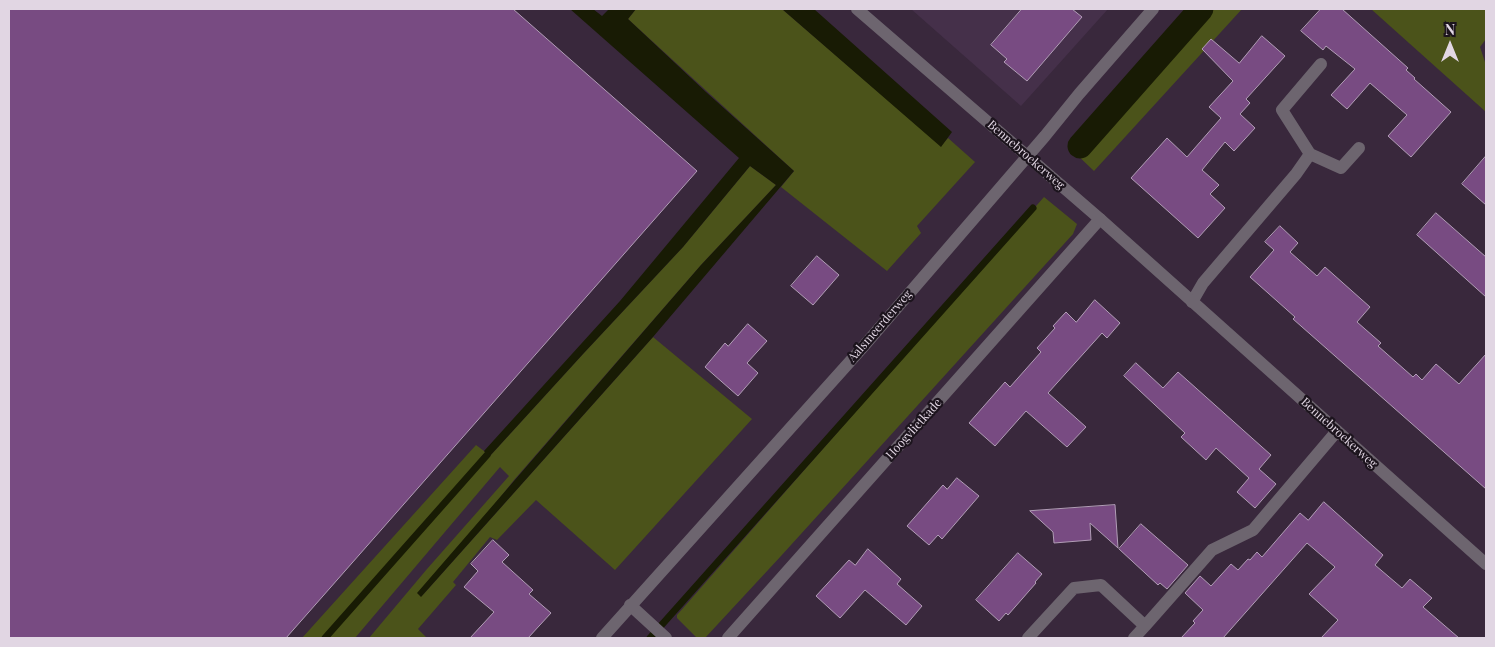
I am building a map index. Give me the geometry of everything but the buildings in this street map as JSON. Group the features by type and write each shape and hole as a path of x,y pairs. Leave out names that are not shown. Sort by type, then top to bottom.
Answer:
{"street":[{"name":"Bennebroekerweg","path":"857,9 1100,219 1486,564"},
{"name":"Aalsmeerderweg","path":"602,638 862,347 1153,9"},
{"path":"1321,64 1282,110 1310,154 1341,168 1359,148"},
{"path":"1192,302 1203,283 1296,174 1310,154"},
{"name":"Hoogvlietkade","path":"728,638 1100,219"},
{"path":"1134,638 1212,550 1253,530 1337,431"},
{"path":"1028,638 1074,588 1101,585 1145,626"},
{"path":"630,605 665,638"}],"shaded area":[{"path":"570,9 593,9 602,16 609,9 636,9 628,19 794,171 653,337 421,597 417,593 701,265 776,185 750,166 683,247 489,457 484,451 620,301 739,158"},
{"path":"782,9 814,9 952,132 941,147"},
{"path":"911,9 1108,9 1021,106"}],"green space":[{"path":"636,9 782,9 941,146 948,138 975,162 917,226 921,233 887,271 781,187 794,171 628,19"},
{"path":"1199,9 1242,9 1094,171 1074,152"},
{"path":"1371,9 1486,9 1486,39 1480,47 1486,65 1486,112"},
{"path":"750,166 776,185 701,265 514,480 421,597 653,337 752,419 615,570 536,500 497,540 490,537 453,582 456,585 418,629 427,638 369,638 509,476 500,467 355,638 302,638 476,445 489,457 683,247"},
{"path":"1044,197 1077,224 1073,234 705,638 697,638 677,618 677,615"}],"waterway":[{"path":"1080,146 1201,9"},
{"path":"650,638 1033,208"},
{"path":"325,638 487,455"}]}
